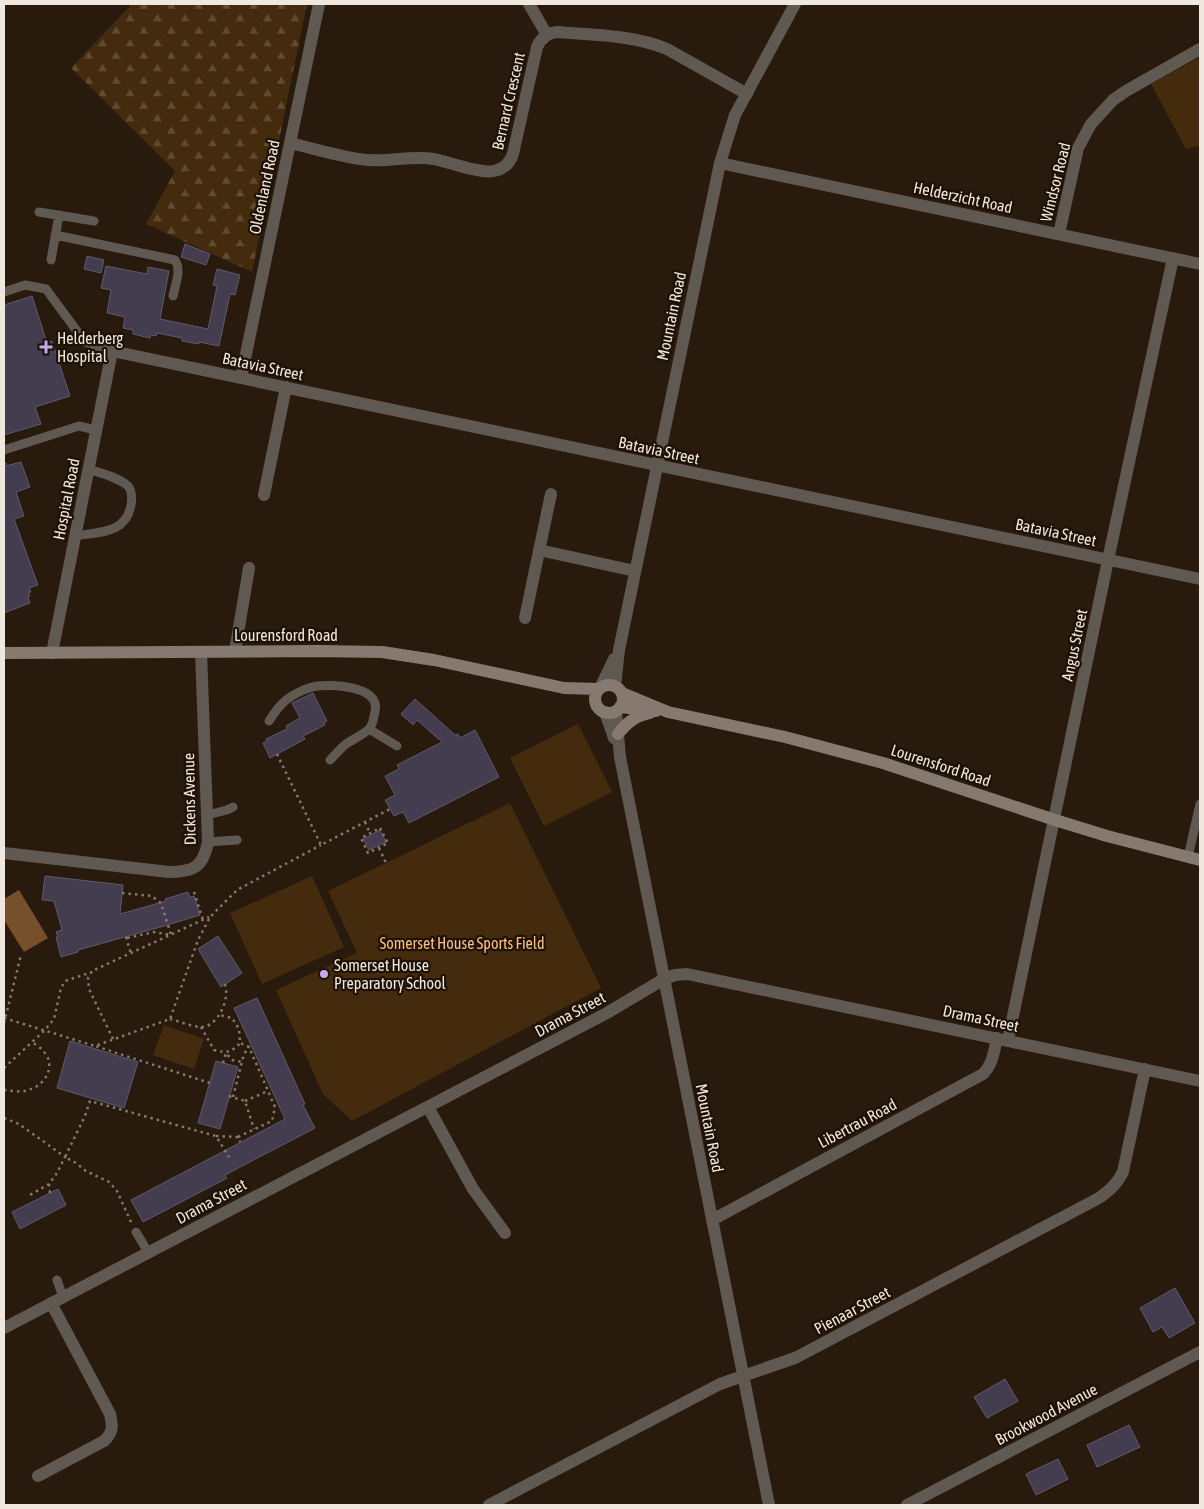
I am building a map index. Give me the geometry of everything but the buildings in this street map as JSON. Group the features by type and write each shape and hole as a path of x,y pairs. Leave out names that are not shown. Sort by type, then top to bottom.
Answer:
{"street":[{"name":"Oldenland Road","path":"240,378 319,4"},
{"path":"529,4 547,35 558,32 653,43 747,94"},
{"name":"Mountain Road","path":"618,689 619,650 720,162 736,115 795,4"},
{"name":"Bernard Crescent","path":"290,143 370,160 421,158 484,171 501,169 511,160 514,154 537,47 540,40 547,35"},
{"name":"Windsor Road","path":"1059,234 1078,148 1091,124 1101,111 1126,91 1200,49"},
{"name":"Helderzicht Road","path":"720,162 1200,264"},
{"name":"Angus Street","path":"1003,1039 1055,820 1108,560 1173,258"},
{"name":"Batavia Street","path":"112,351 1200,579"},
{"name":"Hospital Road","path":"52,653 112,351"},
{"path":"264,495 286,387"},
{"path":"526,618 551,494"},
{"path":"539,550 635,571"},
{"path":"235,651 249,568"},
{"name":"Mountain Road","path":"599,688 619,650"},
{"name":"Lourensford Road","path":"4,653 235,651 354,651 390,653 434,660 564,688 599,688"},
{"name":"Dickens Avenue","path":"4,853 169,872 192,870 199,864 206,855 208,842 201,652"},
{"path":"608,684 618,689 623,698 614,710 599,709 595,703 595,696 599,688 608,684"},
{"name":"Lourensford Road","path":"564,688 595,703"},
{"name":"Lourensford Road","path":"618,689 663,711"},
{"name":"Mountain Road","path":"614,710 620,757"},
{"name":"Mountain Road","path":"614,710 620,757 769,1505"},
{"name":"Lourensford Road","path":"614,710 663,711 785,737 883,763 1055,820 1194,859"},
{"path":"618,734 634,718 663,711"},
{"name":"Drama Street","path":"4,1328 607,1013 674,975 687,974 1200,1081"},
{"name":"Libertrau Road","path":"712,1220 983,1074 992,1063 1003,1039"},
{"name":"Pienaar Street","path":"489,1505 720,1384 795,1358 1091,1202 1110,1190 1118,1183 1124,1172 1145,1069"},
{"path":"428,1107 473,1189 505,1233"},
{"path":"38,1476 104,1441 110,1436 112,1430 110,1414 51,1303"},
{"name":"Brookwood Avenue","path":"907,1505 1200,1352"}],"lane":[{"path":"39,212 94,221"},
{"path":"51,260 59,215"},
{"path":"55,235 175,260 179,270 173,296"},
{"path":"4,292 25,285 46,289 85,342 112,351"},
{"path":"4,450 80,426 96,430"},
{"path":"75,536 118,527 126,518 131,503 128,487 115,479 88,469"},
{"path":"269,721 281,704 292,695 314,686 332,686 368,693 376,707 369,729 346,744 330,760"},
{"path":"369,729 397,746"},
{"path":"1194,859 1200,804"},
{"path":"207,815 233,807"},
{"path":"208,842 237,840"},
{"path":"134,1228 148,1252"},
{"path":"56,1280 63,1297"}],"path":[{"path":"277,754 321,845"},
{"path":"170,1019 198,940 210,917 237,890 390,809"},
{"path":"365,822 370,833"},
{"path":"380,828 388,844 368,853 361,838 370,833 380,828"},
{"path":"378,848 386,863"},
{"path":"194,892 203,920"},
{"path":"122,893 152,896 161,902 171,935"},
{"path":"4,1068 54,1019 61,988 65,981 92,972 210,917"},
{"path":"131,954 127,937 154,932 171,935"},
{"path":"4,1024 21,955"},
{"path":"92,972 88,978 89,989 113,1040"},
{"path":"94,1046 170,1019 201,1027 209,1024 220,1015 225,1003 227,990 225,984"},
{"path":"220,1015 232,1018 240,1029 240,1043 226,1053 223,1063"},
{"path":"4,1018 210,1083"},
{"path":"201,1027 214,1050 226,1053 232,1060 242,1062"},
{"path":"4,1090 20,1091 32,1089 44,1081 50,1070 49,1060 45,1052 32,1042"},
{"path":"30,1195 49,1184 57,1173 85,1116 90,1101 216,1136 238,1137 272,1121 275,1107 249,1047 240,1043"},
{"path":"249,1047 244,1054 231,1097 246,1101 268,1091"},
{"path":"246,1101 254,1129"},
{"path":"4,1118 19,1124 86,1171 109,1182 117,1191 134,1228"},
{"path":"216,1136 229,1157"},
{"path":"238,1137 240,1142"},
{"path":"49,1184 50,1193"}],"green space":[{"path":"132,4 307,4 252,272 146,224 175,171 71,68"},
{"path":"1200,57 1200,146 1186,149 1151,84"},
{"path":"578,724 612,792 544,826 510,758"},
{"name":"Somerset House Sports Field","path":"510,803 601,988 352,1121 323,1094 276,990 357,953 328,891"},
{"path":"312,876 344,947 262,984 230,913"},
{"path":"164,1025 204,1039 194,1069 153,1055"}],"shaded area":[{"path":"19,890 48,938 24,952 4,920 4,899"}],"place":[{"name":"Helderberg Hospital","path":"46,347"},
{"name":"Somerset House Preparatory School","path":"324,974"}]}
